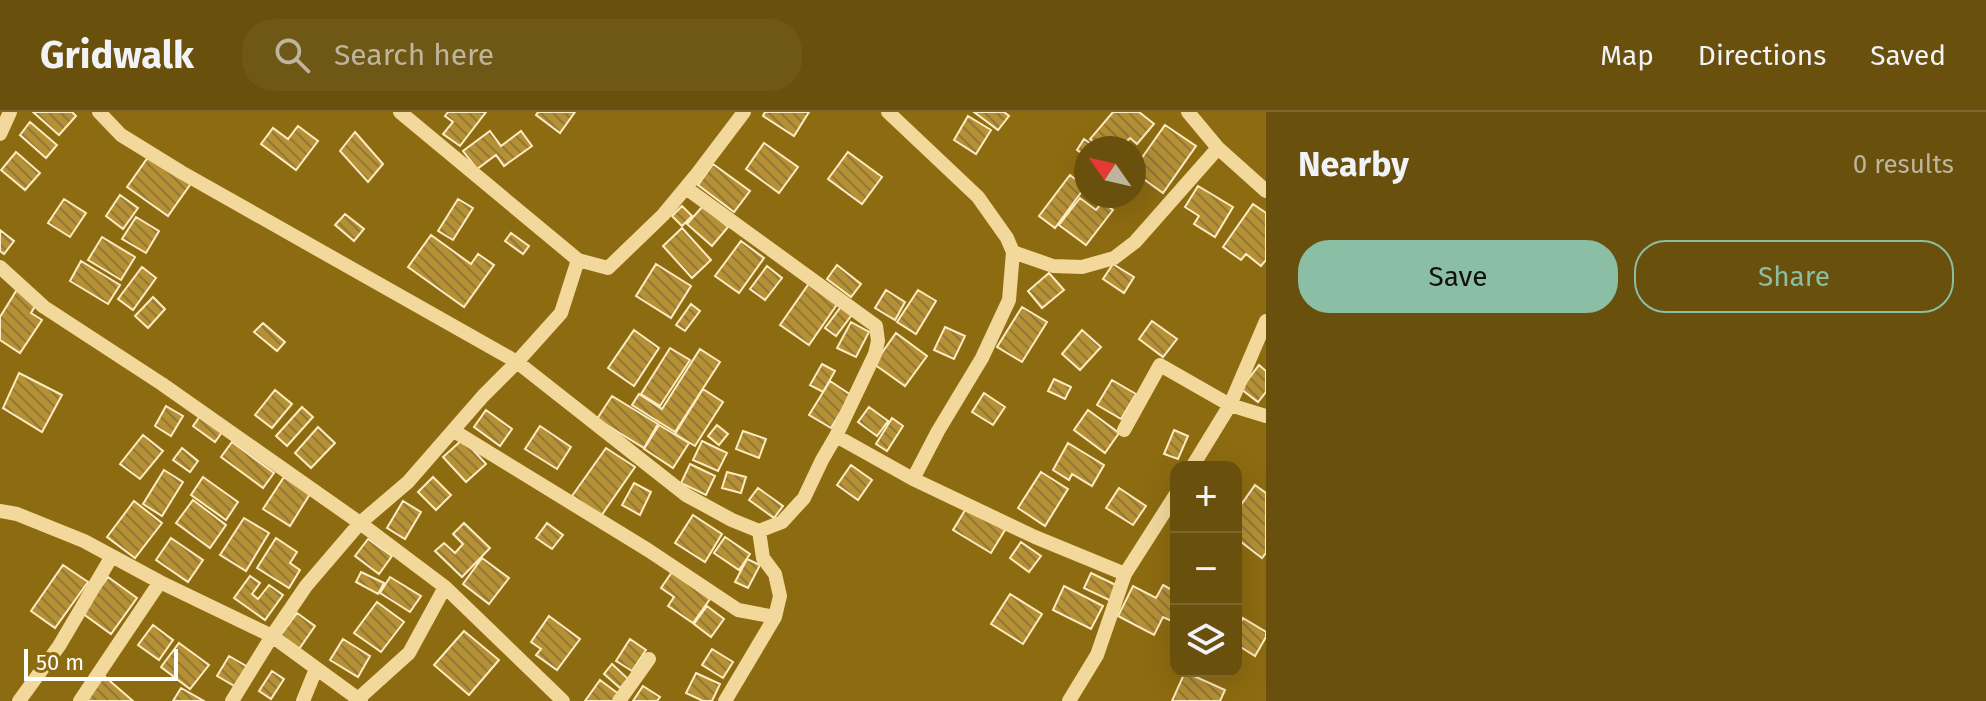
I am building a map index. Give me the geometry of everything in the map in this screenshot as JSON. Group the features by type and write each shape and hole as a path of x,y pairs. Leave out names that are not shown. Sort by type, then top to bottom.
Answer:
{"street":[{"path":"0,134 10,112"},
{"path":"99,112 121,135 181,172 517,362 686,495 759,531 782,522 804,498 875,354 878,341 876,326 686,188"},
{"path":"400,112 578,260 608,268 663,215 744,112"},
{"path":"888,112 978,197 1007,238 1013,252 1009,300 982,358 913,479"},
{"path":"1188,112 1218,148 1266,191"},
{"path":"1013,252 1053,266 1082,267 1114,258 1135,242 1218,148"},
{"path":"232,701 306,586 360,523 408,482 561,313 578,260"},
{"path":"0,267 44,307 162,384 360,523 445,587 563,701"},
{"path":"1196,461 1230,405 1266,321"},
{"path":"1124,430 1160,365 1230,405 1266,416"},
{"path":"454,431 648,550 738,610 775,617"},
{"path":"836,436 913,479 1035,537 1125,574"},
{"path":"1069,701 1097,655 1125,574 1170,503"},
{"path":"0,511 60,530 272,636 360,700 409,653 445,587"},
{"path":"725,701 775,617 780,596 775,574 763,558 759,531"},
{"path":"19,701 59,646 112,556"},
{"path":"80,701 160,582"},
{"path":"619,701 649,659"},
{"path":"303,701 316,669"}],"building":[{"path":"33,112 72,112 76,116 59,135"},
{"path":"448,112 486,112 460,146 443,134 453,122 445,116"},
{"path":"538,112 575,112 560,133 536,115"},
{"path":"765,112 809,112 794,136 763,116"},
{"path":"974,112 1004,112 1009,116 998,130"},
{"path":"1113,112 1139,112 1154,124 1144,136 1093,136"},
{"path":"968,116 991,130 976,154 954,140"},
{"path":"30,122 57,145 46,158 20,135"},
{"path":"1165,125 1196,146 1163,193 1146,181 1146,152"},
{"path":"298,126 318,141 296,170 261,144 273,128 288,139"},
{"path":"490,131 501,146 521,131 532,146 504,166 496,155 477,169 463,151"},
{"path":"355,132 383,164 368,182 340,151"},
{"path":"764,143 798,167 779,193 746,169"},
{"path":"16,152 40,173 25,190 1,170"},
{"path":"848,152 882,177 862,204 828,179"},
{"path":"151,153 192,182 168,216 127,187"},
{"path":"713,164 750,191 734,212 698,185"},
{"path":"1070,175 1074,178 1074,202 1055,228 1039,216"},
{"path":"1198,186 1233,207 1215,237 1194,224 1199,216 1185,207"},
{"path":"120,195 138,208 123,229 106,216"},
{"path":"64,199 86,213 70,237 48,223"},
{"path":"458,199 473,208 453,240 438,231"},
{"path":"1253,204 1266,213 1266,260 1261,266 1246,254 1241,260 1223,247"},
{"path":"682,206 692,216 682,226 672,216"},
{"path":"703,206 728,227 712,246 687,224"},
{"path":"1074,206 1113,210 1086,245 1059,225"},
{"path":"345,214 364,229 354,241 335,225"},
{"path":"136,217 159,231 146,253 122,239"},
{"path":"682,228 711,260 692,278 663,246"},
{"path":"0,230 14,241 4,254 0,251"},
{"path":"511,233 529,246 523,254 505,241"},
{"path":"431,235 471,264 478,254 494,265 464,307 408,267"},
{"path":"102,237 135,257 121,280 88,260"},
{"path":"741,241 764,258 739,293 715,276"},
{"path":"81,261 120,285 108,304 70,281"},
{"path":"656,264 691,286 671,318 636,296"},
{"path":"1113,264 1134,277 1124,293 1103,279"},
{"path":"837,265 861,284 851,297 827,279"},
{"path":"767,266 782,278 765,300 750,289"},
{"path":"142,267 156,278 133,310 118,299"},
{"path":"1049,273 1064,290 1042,308 1028,291"},
{"path":"810,282 838,303 809,345 780,325"},
{"path":"18,288 38,301 31,313 42,320 20,353 0,340 0,317"},
{"path":"886,290 905,302 895,320 875,308"},
{"path":"918,290 936,301 916,334 897,322"},
{"path":"153,297 165,309 148,328 135,316"},
{"path":"691,304 700,311 685,331 676,325"},
{"path":"843,304 854,312 836,336 825,328"},
{"path":"1022,307 1047,322 1022,362 997,347"},
{"path":"1152,321 1177,339 1163,357 1139,339"},
{"path":"851,322 869,332 856,357 837,348"},
{"path":"263,323 285,342 277,351 254,332"},
{"path":"945,327 965,336 954,359 934,350"},
{"path":"634,330 659,348 634,386 608,368"},
{"path":"1082,330 1101,347 1080,370 1062,354"},
{"path":"896,333 927,356 905,386 874,364"},
{"path":"670,348 690,360 660,406 641,394"},
{"path":"700,349 720,362 675,432 632,405 639,394 662,409"},
{"path":"822,364 835,371 823,392 810,385"},
{"path":"1259,365 1266,371 1266,392 1258,402 1241,389"},
{"path":"19,373 62,395 42,432 3,408"},
{"path":"1054,379 1071,387 1065,399 1048,391"},
{"path":"1112,380 1136,394 1121,419 1097,405"},
{"path":"830,381 851,395 831,428 809,415"},
{"path":"703,389 723,402 695,446 675,434"},
{"path":"275,390 292,404 272,428 255,415"},
{"path":"984,393 1005,407 993,425 972,412"},
{"path":"612,396 658,424 644,448 597,419"},
{"path":"166,406 183,416 171,436 155,426"},
{"path":"302,407 313,417 287,446 276,436"},
{"path":"869,407 888,421 877,436 858,422"},
{"path":"486,410 512,429 500,446 474,427"},
{"path":"1088,410 1119,433 1105,453 1074,430"},
{"path":"203,412 225,428 215,442 193,426"},
{"path":"892,418 903,426 887,451 876,444"},
{"path":"659,425 689,443 673,468 644,449"},
{"path":"717,425 728,434 719,445 708,436"},
{"path":"540,426 571,447 557,469 525,449"},
{"path":"318,427 335,443 311,468 295,453"},
{"path":"1174,430 1188,436 1178,459 1164,454"},
{"path":"743,431 766,439 759,458 736,449"},
{"path":"143,435 163,451 140,479 120,464"},
{"path":"463,439 486,464 466,482 443,457"},
{"path":"702,441 727,453 718,471 693,460"},
{"path":"232,442 274,473 263,488 221,457"},
{"path":"1068,443 1104,465 1092,486 1072,474 1069,480 1053,470"},
{"path":"182,448 198,461 190,472 173,460"},
{"path":"606,448 635,467 601,516 572,496"},
{"path":"690,464 715,476 706,495 681,483"},
{"path":"851,465 872,480 858,500 837,485"},
{"path":"164,470 183,482 162,516 143,504"},
{"path":"727,472 746,477 741,493 722,488"},
{"path":"1041,472 1068,489 1045,526 1018,508"},
{"path":"203,477 238,502 226,520 191,495"},
{"path":"284,477 310,494 290,526 263,509"},
{"path":"433,477 451,495 436,510 418,492"},
{"path":"634,483 651,492 640,515 622,505"},
{"path":"1255,485 1266,493 1266,553 1262,558 1242,543 1242,503"},
{"path":"758,488 783,506 774,518 749,500"},
{"path":"1119,488 1146,506 1133,525 1106,508"},
{"path":"193,500 226,525 210,548 176,523"},
{"path":"134,501 162,523 135,558 107,537"},
{"path":"403,501 421,512 405,539 387,528"},
{"path":"967,507 1005,530 991,553 953,530"},
{"path":"693,515 722,534 705,562 675,543"},
{"path":"244,518 269,533 246,571 220,555"},
{"path":"464,523 490,548 462,577 435,551 444,543 455,553 463,544 453,534"},
{"path":"547,523 563,535 552,549 536,538"},
{"path":"725,537 750,554 739,570 714,553"},
{"path":"171,538 203,560 188,582 156,560"},
{"path":"276,538 297,552 290,563 300,570 289,588 257,568"},
{"path":"368,539 392,556 379,574 355,556"},
{"path":"1021,542 1041,556 1029,572 1010,558"},
{"path":"482,558 509,578 489,604 463,584"},
{"path":"747,559 760,565 748,588 735,582"},
{"path":"63,565 88,582 55,628 31,611"},
{"path":"361,572 384,583 378,594 356,582"},
{"path":"672,572 710,599 693,623 668,606 674,597 661,588"},
{"path":"1091,573 1118,586 1111,601 1084,588"},
{"path":"250,576 260,583 252,594 258,599 269,585 283,595 265,620 234,598"},
{"path":"108,577 137,598 111,634 82,613"},
{"path":"390,577 421,596 410,612 380,593"},
{"path":"1163,585 1170,589 1170,620 1163,617 1154,635 1118,616 1133,586 1156,598"},
{"path":"1064,586 1103,606 1091,629 1053,610"},
{"path":"1010,594 1042,614 1023,644 991,624"},
{"path":"377,602 404,622 381,652 354,633"},
{"path":"707,606 724,619 711,637 694,624"},
{"path":"297,613 315,626 299,649 280,636"},
{"path":"549,616 580,639 557,670 536,655 541,649 531,642"},
{"path":"1242,620 1266,632 1255,656 1242,648"},
{"path":"153,625 173,640 159,660 138,645"},
{"path":"464,631 499,660 469,695 434,665"},
{"path":"343,639 370,656 358,677 330,660"},
{"path":"630,639 646,650 632,671 616,661"},
{"path":"179,643 209,665 190,689 161,667"},
{"path":"712,649 733,662 723,678 702,665"},
{"path":"229,656 248,667 236,687 217,676"},
{"path":"612,664 628,679 620,688 604,674"},
{"path":"272,671 284,679 271,699 259,691"},
{"path":"696,673 720,684 712,701 703,701 686,693"},
{"path":"103,675 133,701 80,701"},
{"path":"1183,677 1196,677 1225,690 1220,701 1172,701"},
{"path":"600,680 620,695 616,701 585,701"},
{"path":"643,686 660,697 657,701 633,701"},
{"path":"181,688 204,701 173,701"}]}
